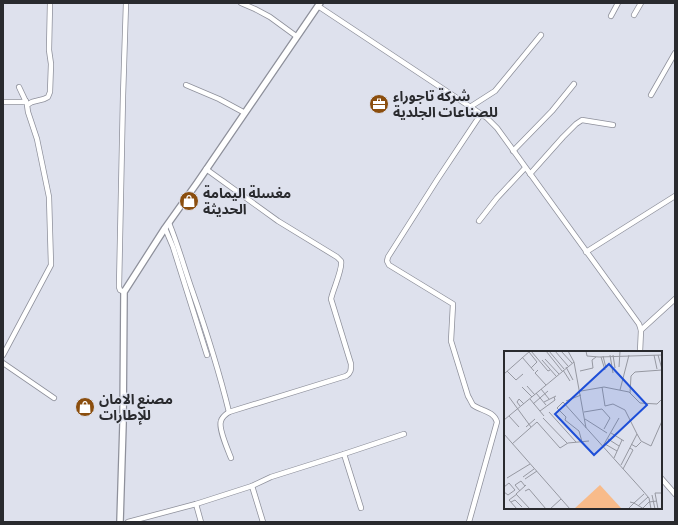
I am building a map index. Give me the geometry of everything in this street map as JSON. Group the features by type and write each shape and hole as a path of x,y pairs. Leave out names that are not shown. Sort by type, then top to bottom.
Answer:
{"street":[{"path":"3,102 26,103 48,97 50,92 50,3"},
{"path":"124,292 120,290 119,287 126,3"},
{"path":"241,3 270,17 296,36"},
{"path":"611,16 618,3"},
{"path":"634,16 641,3"},
{"path":"120,522 123,424 124,292 167,225 319,4 487,118 497,128 639,324 641,330 640,351"},
{"path":"470,107 495,91 542,35"},
{"path":"651,94 675,53"},
{"path":"513,151 552,111 574,84"},
{"path":"186,85 219,99 245,113"},
{"path":"3,355 51,265 49,197 37,139 26,103 19,87"},
{"path":"469,522 497,422 492,414 472,404 468,396 451,341 453,304 389,266 387,261 388,257 437,180 481,114"},
{"path":"530,174 563,137 582,120 613,125"},
{"path":"479,221 497,198 525,168"},
{"path":"206,169 278,221 337,257 342,263 331,299 351,364 349,375 229,412 223,417 220,427 231,458"},
{"path":"586,252 675,196"},
{"path":"167,225 207,355"},
{"path":"167,225 179,249 209,340 229,412"},
{"path":"641,330 675,299"},
{"path":"3,362 54,398"},
{"path":"128,522 148,520 252,486 271,477 404,434"},
{"path":"344,454 361,508"},
{"path":"662,479 675,494"},
{"path":"252,486 263,522"},
{"path":"196,504 201,522"}],"place":[{"name":"شركة تاجوراء للصناعات الجلدية","path":"379,104"},
{"name":"مغسلة اليمامة الحديثة","path":"189,201"},
{"name":"مصنع الامان للإطارات","path":"85,407"}]}
